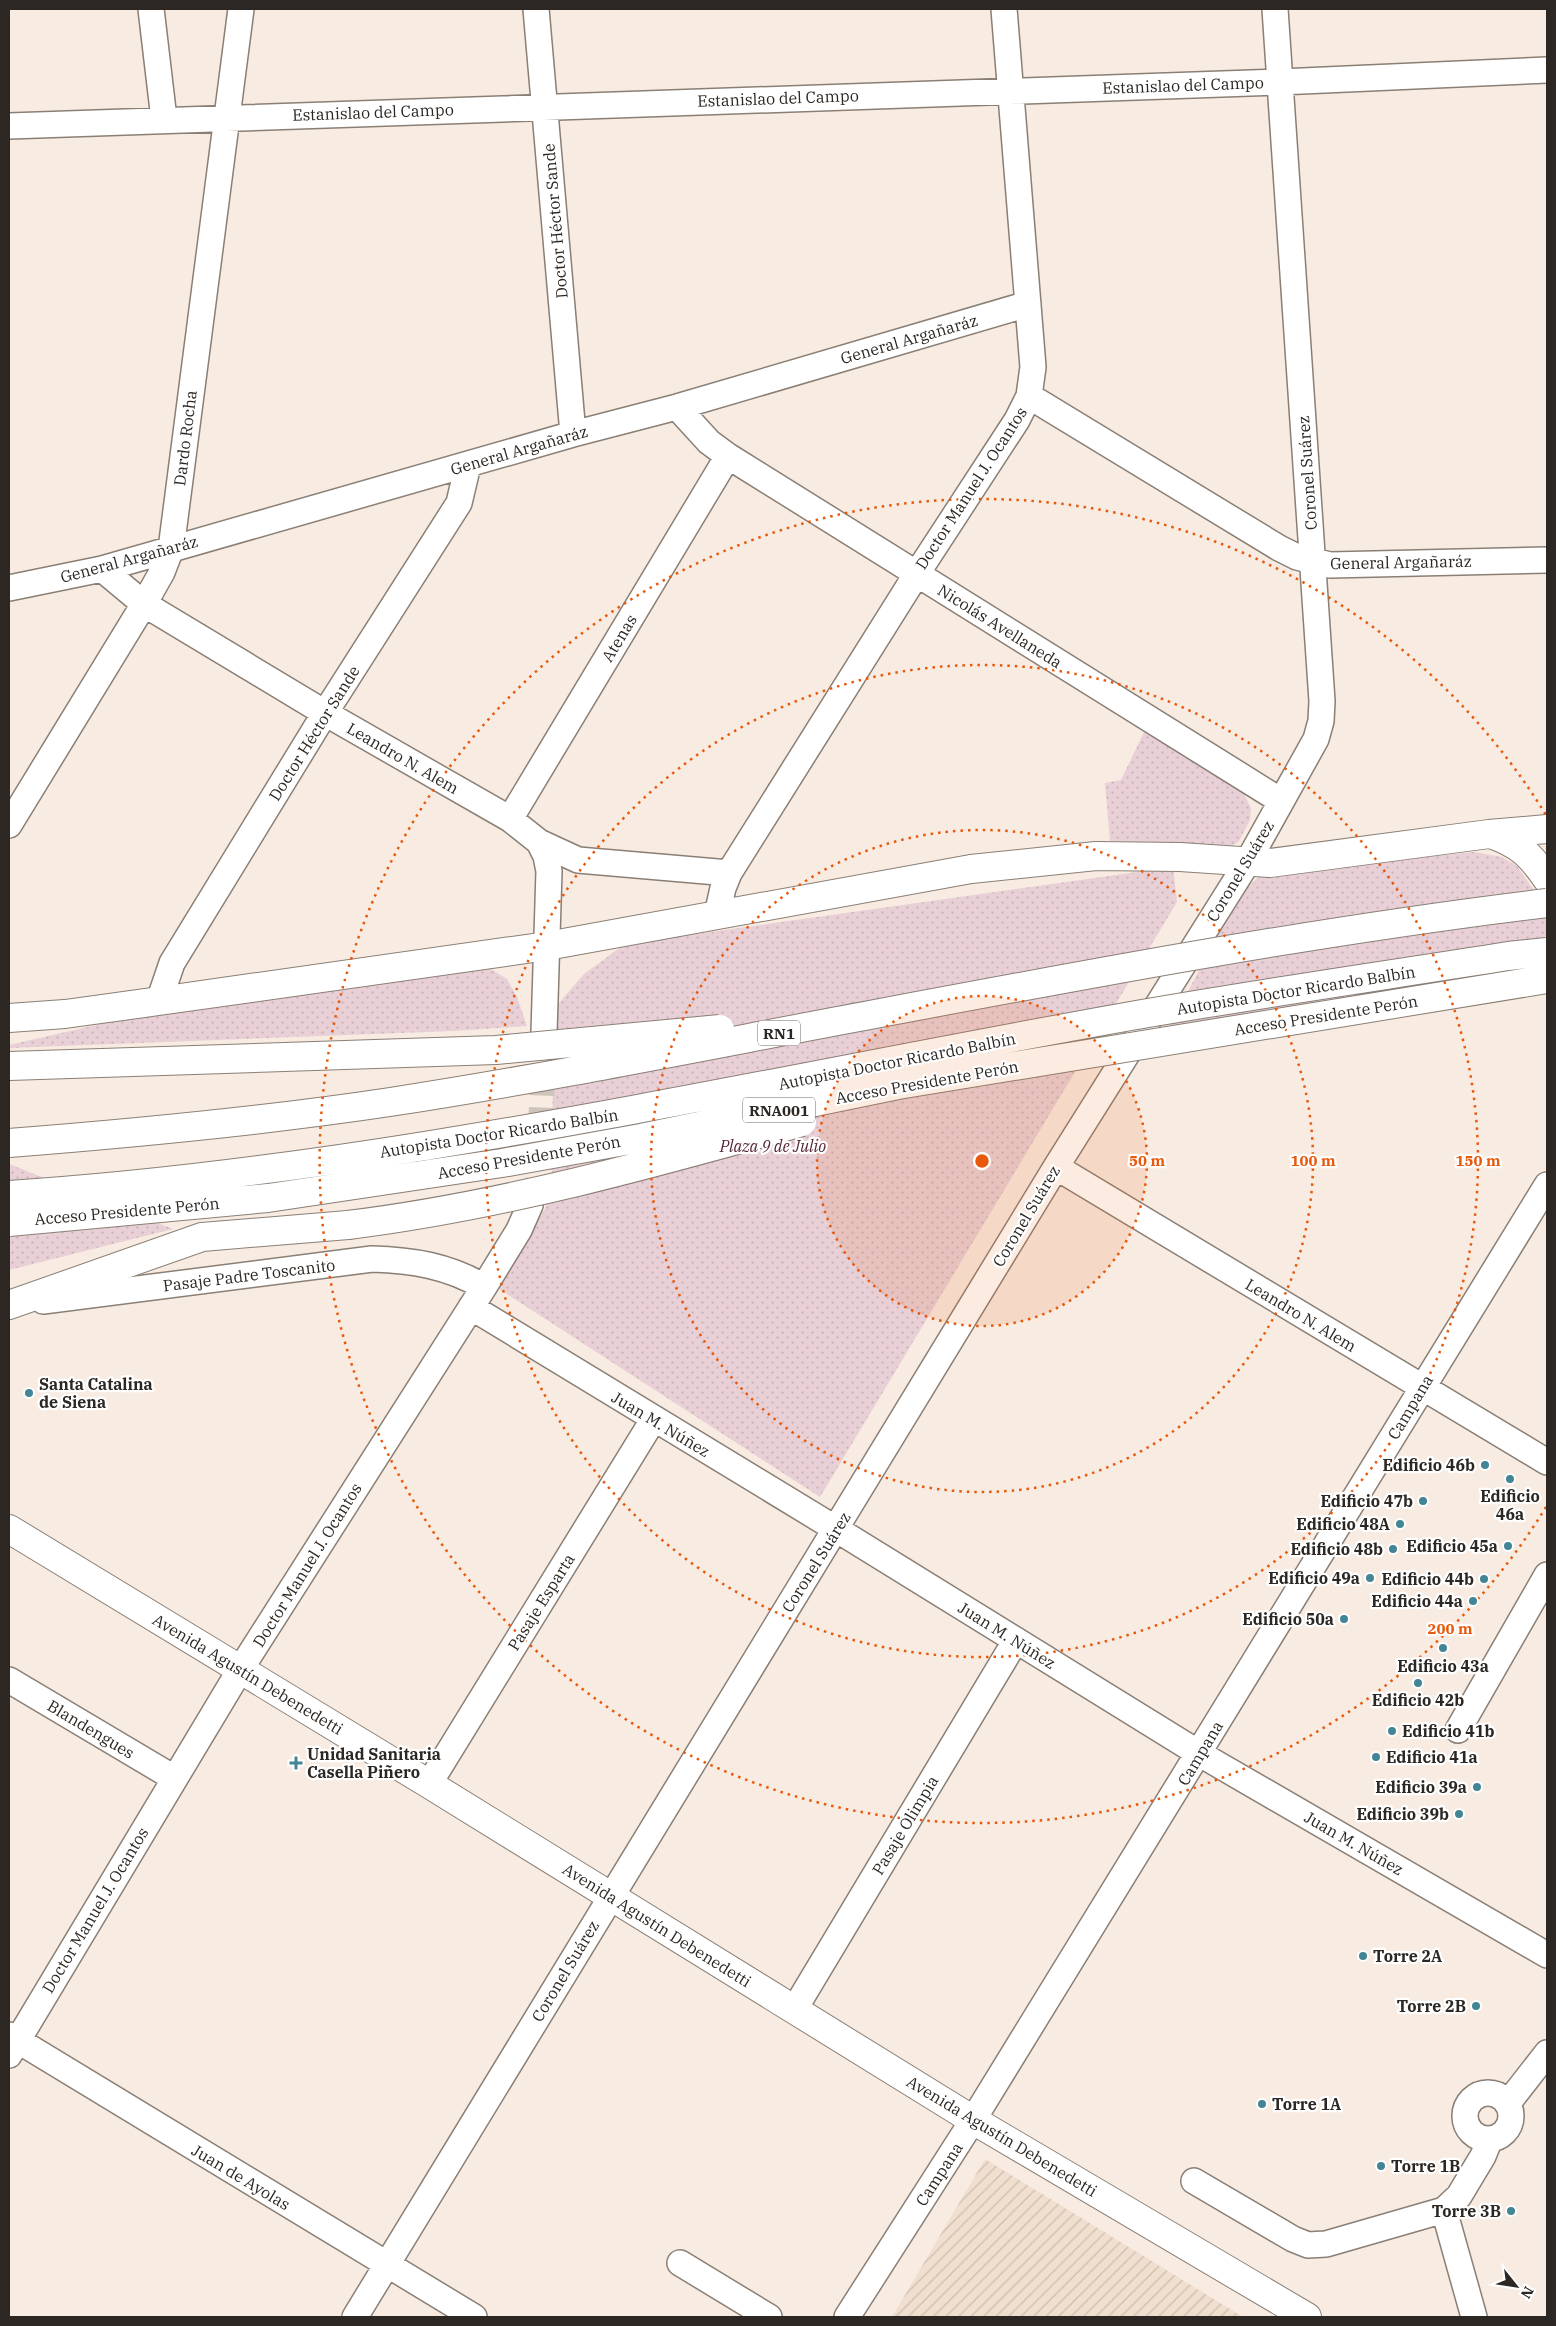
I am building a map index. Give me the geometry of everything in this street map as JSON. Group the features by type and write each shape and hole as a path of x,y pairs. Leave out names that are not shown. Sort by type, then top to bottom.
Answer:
{"main road":[{"path":"9,1018 65,1014 159,1002 547,946 971,869 1096,856 1270,863 1489,834 1547,829"},
{"path":"1489,834 1520,847 1533,859 1547,879"},
{"name":"RN1","path":"9,1143 210,1125 388,1102 701,1049 873,1014 1340,932 1547,903"},
{"name":"Autopista Doctor Ricardo Balbín","path":"9,1195 96,1189 267,1170 692,1100 1131,1016 1508,956 1547,952"},
{"name":"Acceso Presidente Perón","path":"9,1222 268,1198 502,1163 641,1138 898,1085 1547,979"},
{"path":"9,1066 496,1050 873,1014"},
{"path":"9,1306 202,1237 348,1225 421,1215 485,1203 642,1166 988,1070"},
{"name":"Avenida Agustín Debenedetti","path":"9,1529 429,1784 973,2120 1307,2317"}],"street":[{"path":"151,9 164,119"},
{"name":"Dardo Rocha","path":"9,825 144,604 162,572 171,549 241,9"},
{"name":"Doctor Héctor Sande","path":"536,9 573,434"},
{"name":"Doctor Manuel J. Ocantos","path":"717,914 723,888 729,873 916,575 1017,420 1030,396 1033,367 1004,9"},
{"name":"Coronel Suárez","path":"354,2317 1056,1167 1246,863 1316,739 1321,721 1313,562 1275,9"},
{"name":"Estanislao del Campo","path":"9,126 164,119 1280,82 1547,70"},
{"name":"General Argañaráz","path":"9,588 102,569 573,434 677,407 1028,304"},
{"name":"General Argañaráz","path":"1030,396 1279,548 1313,562 1330,565 1547,560"},
{"name":"Nicolás Avellaneda","path":"677,407 709,442 728,456 1281,801"},
{"name":"Atenas","path":"510,819 728,456"},
{"name":"Doctor Héctor Sande","path":"159,1002 172,963 325,713 459,502 468,465"},
{"name":"Leandro N. Alem","path":"102,569 144,604 325,713 510,819 539,842 578,860 729,873"},
{"path":"539,842 546,856 549,871 544,1032"},
{"name":"Leandro N. Alem","path":"1056,1167 1547,1462"},
{"name":"Campana","path":"846,2317 973,2120 1200,1754 1422,1387 1547,1185"},
{"name":"Doctor Manuel J. Ocantos","path":"12,2044 240,1670 519,1230 530,1205"},
{"name":"Pasaje Padre Toscanito","path":"9,1306 92,1293 372,1259 414,1261 468,1277 477,1297"},
{"name":"Juan M. Núñez","path":"477,1297 654,1420 836,1529 1200,1754 1547,1955"},
{"name":"Pasaje Esparta","path":"429,1784 654,1420"},
{"path":"1458,1730 1547,1575"},
{"name":"Pasaje Olimpia","path":"794,2010 1016,1640"},
{"name":"Blandengues","path":"9,1680 174,1778"},
{"name":"Juan de Ayolas","path":"12,2044 474,2317"},
{"path":"1508,2103 1547,2053"},
{"path":"1488,2092 1503,2097 1508,2103 1512,2116 1511,2122 1502,2134 1490,2139 1479,2137 1468,2127 1465,2119 1468,2104 1480,2094 1488,2092"},
{"path":"1194,2181 1293,2239 1308,2245 1326,2244 1444,2210 1459,2196 1483,2156 1490,2139"},
{"path":"1444,2210 1474,2317"},
{"path":"680,2263 769,2317"}],"shaded area":[{"path":"985,2159 1243,2317 892,2317"}],"green space":[{"path":"1146,728 1244,794 1251,808 1250,820 1239,841 1231,847 1220,849 1195,844 1110,841 1105,783 1121,780"},
{"path":"1474,852 1502,857 1517,866 1547,909 1547,987 1158,1050 1236,898 1263,873"},
{"name":"Plaza 9 de Julio","path":"1173,867 1177,902 820,1497 496,1287 545,1209 553,1164 552,1011 584,974 625,944"},
{"path":"486,966 507,979 517,997 527,1026 453,1031 9,1048 9,1045 144,1014"},
{"path":"9,1164 173,1229 9,1270"}],"tunnel":[{"path":"530,1205 539,1177 544,1032"}],"place":[{"name":"Santa Catalina de Siena","path":"29,1393"},
{"name":"Edificio 46b","path":"1485,1465"},
{"name":"Edificio 46a","path":"1510,1479"},
{"name":"Edificio 47b","path":"1423,1501"},
{"name":"Edificio 48A","path":"1400,1524"},
{"name":"Edificio 45a","path":"1508,1546"},
{"name":"Edificio 48b","path":"1393,1549"},
{"name":"Edificio 49a","path":"1370,1578"},
{"name":"Edificio 44b","path":"1484,1579"},
{"name":"Edificio 44a","path":"1473,1601"},
{"name":"Edificio 50a","path":"1344,1619"},
{"name":"Edificio 43a","path":"1443,1648"},
{"name":"Edificio 42b","path":"1418,1683"},
{"name":"Edificio 41b","path":"1392,1731"},
{"name":"Edificio 41a","path":"1376,1757"},
{"name":"Unidad Sanitaria Casella Piñero","path":"296,1763"},
{"name":"Edificio 39a","path":"1477,1787"},
{"name":"Edificio 39b","path":"1459,1814"},
{"name":"Torre 2A","path":"1363,1956"},
{"name":"Torre 2B","path":"1476,2006"},
{"name":"Torre 1A","path":"1262,2104"},
{"name":"Torre 1B","path":"1381,2166"},
{"name":"Torre 3B","path":"1511,2211"}]}
